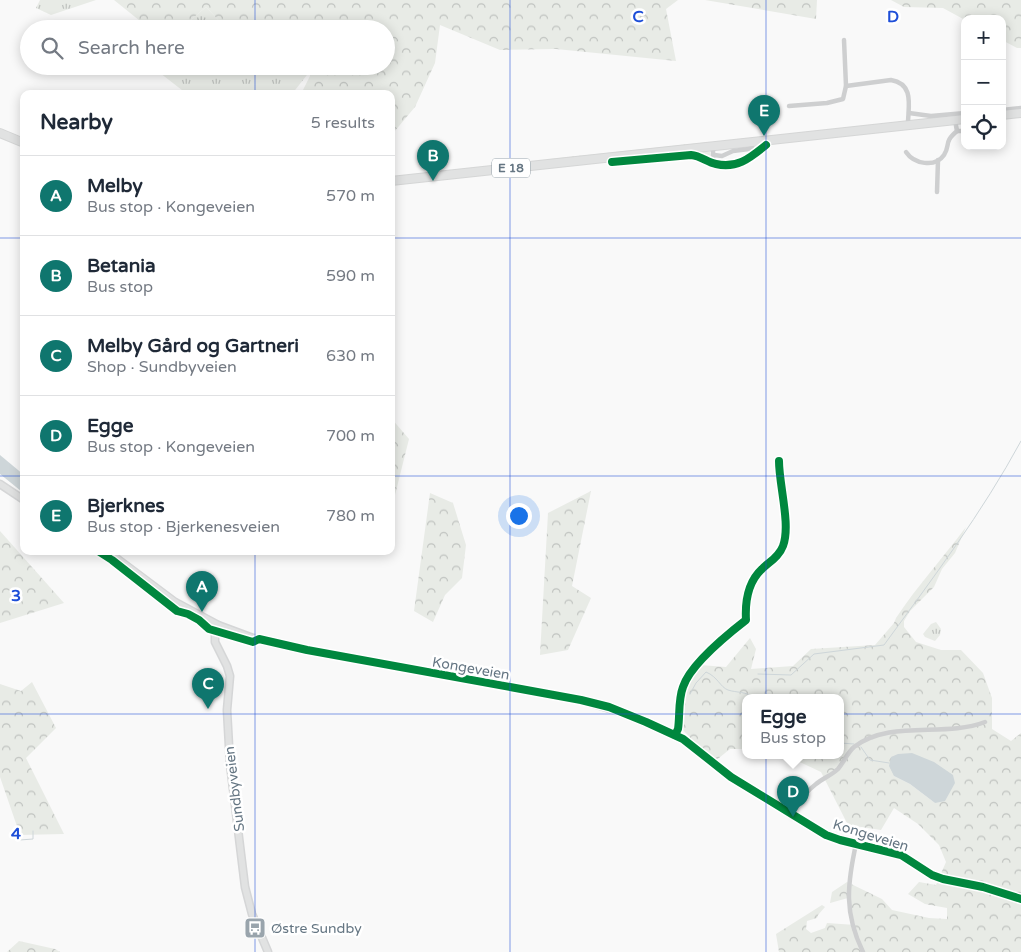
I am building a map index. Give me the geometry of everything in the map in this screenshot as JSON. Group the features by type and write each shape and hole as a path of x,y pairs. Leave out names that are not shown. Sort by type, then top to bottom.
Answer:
{"highway":[{"path":"1006,115 1021,113"},
{"name":"E 18","path":"395,181 961,119"},
{"path":"0,133 20,141"}],"main road":[{"path":"0,484 20,497"},
{"name":"Kongeveien","path":"112,555 167,597 218,625 253,638 280,645 594,703 626,714 686,741 730,777 826,835 901,855 943,879 983,886 1021,899"},
{"name":"Sundbyveien","path":"218,625 215,642 230,676 227,729 243,874 249,905 268,952"}],"street":[{"path":"789,106 841,100 845,96 844,40"},
{"path":"846,86 891,80 898,82 904,86 908,93 908,124"},
{"path":"1006,110 1021,108"},
{"path":"909,113 931,116 961,114"},
{"path":"955,120 957,131"},
{"path":"906,152 910,157 924,164 930,164 944,154 948,139 957,131 961,131"},
{"path":"714,156 722,156 733,151 750,149 752,141"},
{"path":"713,146 713,163"},
{"path":"937,192 938,160"},
{"path":"675,735 678,730 681,693 685,681 708,654 746,620 747,597 751,585 760,570 775,558 783,546 785,520 779,461"},
{"path":"792,814 810,788 836,770 851,750 863,742 896,732 951,730 985,722"},
{"path":"856,844 848,884 848,899 851,921 863,952"}],"green space":[{"path":"40,0 96,0 51,15 36,8"},
{"path":"114,0 678,0 666,9 676,61 556,49 500,50 440,25 435,63 415,107 395,131 395,90 303,90 310,75 395,75 395,20 218,20 206,7 191,20 139,20"},
{"path":"705,0 817,0 816,19"},
{"path":"891,0 1021,0 1021,48 1006,42 1006,15 961,15 961,18 943,8 904,7"},
{"path":"206,7 218,20 191,20"},
{"path":"163,75 307,75 295,90 182,90"},
{"path":"709,142 707,144 550,161 550,159"},
{"path":"710,152 711,158 698,155 675,154"},
{"path":"395,423 409,439 395,495"},
{"path":"591,491 572,586 591,598 568,650 540,655 548,513"},
{"path":"430,493 453,503 466,545 462,578 445,595 433,622 414,611"},
{"path":"966,527 955,553 942,569 934,587 910,611 904,621 904,627 916,642 941,650 961,650 983,673 992,698 992,729 1011,741 1021,733 1021,952 779,952 776,934 822,905 825,907 817,918 807,921 806,929 811,933 825,928 827,923 855,925 848,898 830,903 832,892 847,882 882,899 892,910 929,918 947,919 947,908 925,904 908,894 919,882 936,885 946,862 939,845 918,824 894,808 881,830 848,825 821,772 793,759 844,759 844,694 742,694 742,749 730,749 714,762 681,728 687,683 700,665 726,667 750,638 756,649 751,669 793,666 811,649 875,645 894,623 913,594","holes":["953,775 935,803 910,784 894,776"]},
{"path":"0,531 64,603 0,623"},
{"path":"936,622 941,629 940,635 935,641 925,637 923,634 931,624"},
{"path":"32,682 56,728 26,758 64,834 20,835 0,777 0,684 21,691"},
{"path":"19,941 55,949 60,952 7,952"}],"shaded area":[{"path":"0,455 20,472 20,490 0,474"},
{"path":"912,753 934,762 953,775 955,783 945,801 935,803 910,784 894,776 889,766 891,757 898,754"}],"waterway":[{"path":"758,674 791,675 814,654 884,645 973,520 1021,441"},
{"path":"690,694 696,683 706,672 713,676 725,689 748,694"},
{"path":"844,743 854,744"},
{"path":"861,747 870,760 889,763"},
{"path":"20,840 33,839 33,831"}],"cycle path":[{"path":"612,162 691,155 716,164 731,165 744,161 766,145"},
{"path":"675,735 678,729 681,692 687,678 710,650 746,620 747,599 753,580 783,546 786,527 779,461"},
{"path":"104,555 177,611 199,620 209,629 253,642 259,639 307,650 581,700 609,707 683,739 731,777 826,835 901,855 932,875 943,879 983,887 1021,899"}],"place":[{"name":"Bjerknes","path":"764,136"},
{"name":"Betania","path":"433,181"},
{"name":"Melby","path":"202,612"},
{"name":"Melby Gård og Gartneri","path":"208,709"},
{"name":"Egge","path":"793,817"},
{"name":"Østre Sundby","path":"255,928"}]}
